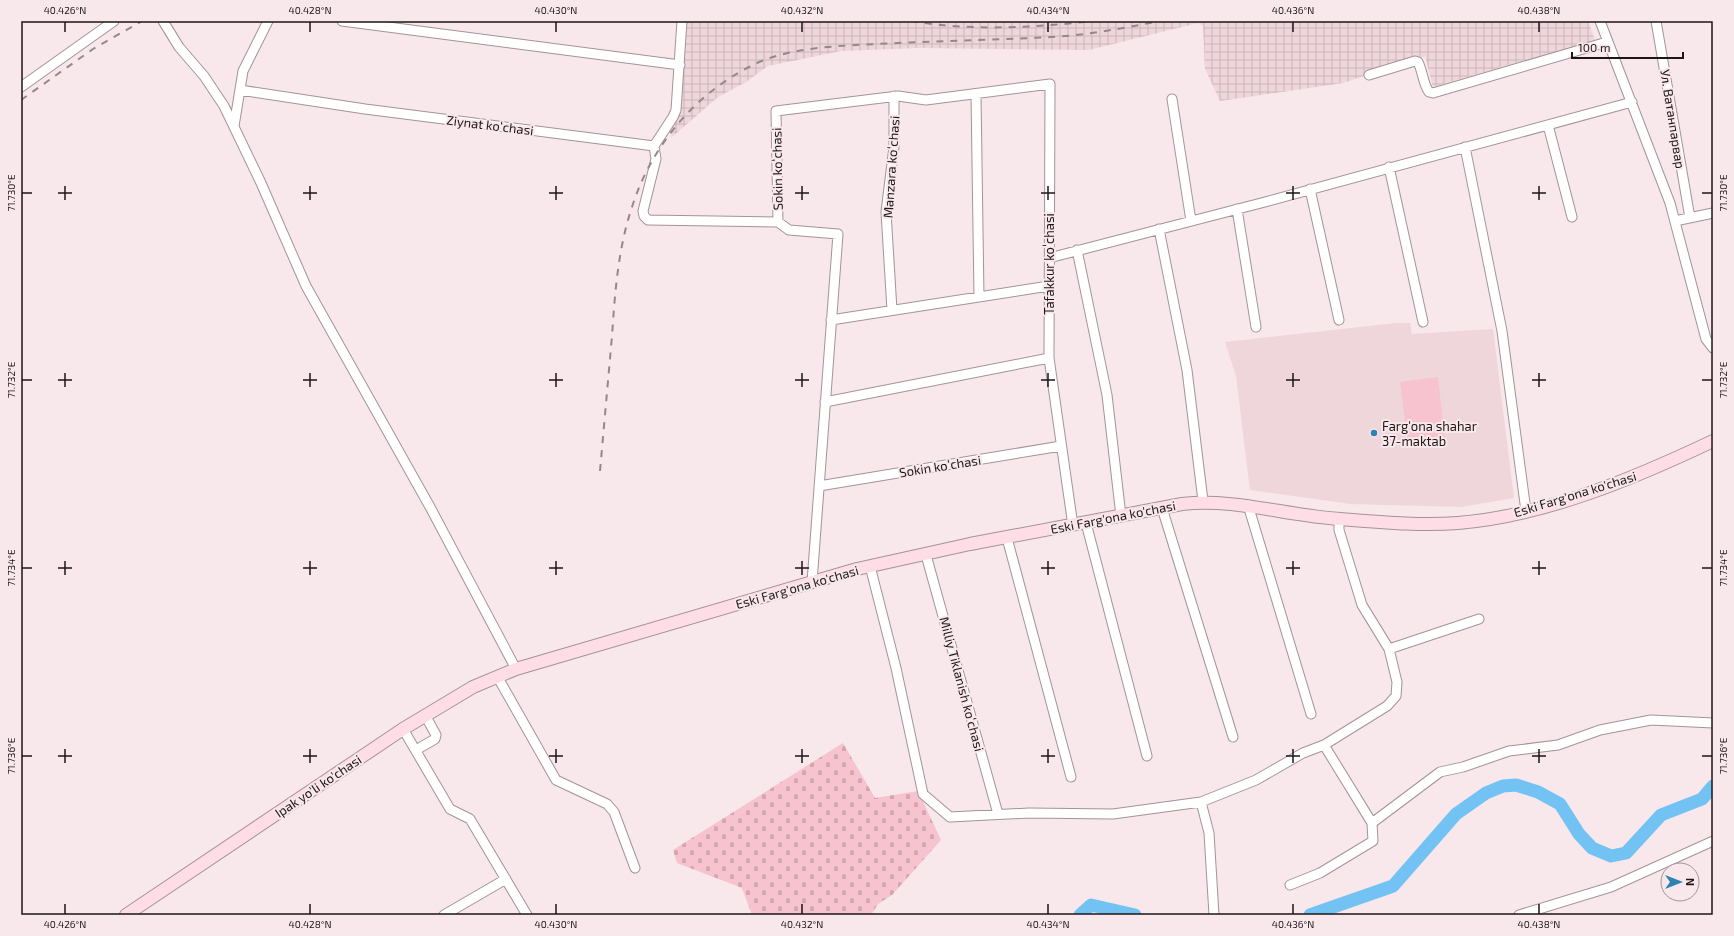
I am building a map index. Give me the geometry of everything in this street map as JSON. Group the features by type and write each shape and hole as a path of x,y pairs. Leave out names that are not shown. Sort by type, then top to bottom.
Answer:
{"main road":[{"name":"Eski Farg'ona ko'chasi","path":"516,669 870,566 926,555 970,544 1203,501 1248,505 1284,512 1339,519 1433,524 1480,520 1526,511 1612,485 1644,473 1713,441"},
{"name":"Ipak yo'li ko'chasi","path":"126,915 425,715 473,687 516,669"}],"street":[{"path":"21,87 114,21"},
{"path":"163,21 179,47 204,76 224,106 306,286 430,507 516,669"},
{"path":"234,126 244,71 268,21"},
{"path":"342,21 680,65"},
{"path":"682,21 680,65 675,114 654,146 656,159 643,211 644,216 648,220 778,222"},
{"path":"1600,21 1670,203 1706,339 1713,348"},
{"name":"Ул. Ватанпарвар","path":"1656,21 1690,218"},
{"path":"1369,75 1415,61 1418,62 1421,68 1426,88 1429,92 1433,93 1607,42"},
{"name":"Tafakkur koʻchasi","path":"894,96 926,100 1050,84 1049,358 1072,526"},
{"name":"Ziynat koʻchasi","path":"240,90 365,109 654,146"},
{"path":"976,94 979,297"},
{"name":"Sokin koʻchasi","path":"812,582 838,234 789,230 778,222 776,111 894,96"},
{"name":"Manzara koʻchasi","path":"892,310 886,212 894,147 894,96"},
{"path":"1172,99 1191,221"},
{"path":"1049,258 1310,190 1389,167 1632,102"},
{"path":"1548,124 1572,217"},
{"path":"1465,147 1502,331 1526,511"},
{"path":"1389,167 1423,322"},
{"path":"1310,190 1339,320"},
{"path":"1237,209 1256,327"},
{"path":"1675,221 1713,213"},
{"path":"1159,229 1186,370 1203,501"},
{"path":"1077,250 1107,396 1121,516"},
{"path":"832,320 1049,286"},
{"path":"825,402 1049,358"},
{"name":"Sokin koʻchasi","path":"819,486 1061,446"},
{"path":"1248,505 1311,714"},
{"path":"1162,508 1233,737"},
{"path":"870,566 896,668 923,794 950,817 1029,813 1113,814 1201,802 1256,780 1303,753 1324,745 1387,706 1396,696 1397,682 1389,649 1362,605 1339,530 1339,519"},
{"path":"1086,523 1147,756"},
{"path":"1007,538 1071,778"},
{"name":"Milliy Tiklanish koʻchasi","path":"926,555 998,814"},
{"path":"1389,649 1479,619"},
{"path":"497,676 556,780 607,804 614,812 635,868"},
{"path":"416,750 435,739 436,735 425,715"},
{"path":"1372,823 1440,772 1463,767 1509,751 1558,745 1600,730 1651,720 1713,723"},
{"path":"403,729 450,809 470,819 527,915"},
{"path":"1290,885 1320,873 1373,840 1372,823 1324,745"},
{"path":"1201,802 1209,833 1214,915"},
{"path":"1519,915 1611,887 1713,841"},
{"path":"444,915 506,879"}],"shaded area":[{"path":"679,21 1588,21 1595,40 1433,87 1425,56 1343,83 1220,101 1205,69 1203,26 1198,23 1089,50 918,48 841,51 768,66 746,82 718,97 671,138"},
{"name":"Farg'ona shahar 37-maktab","path":"1396,323 1410,323 1412,334 1493,329 1514,498 1461,507 1351,504 1250,490 1236,376 1225,342"}],"green space":[{"path":"1438,377 1445,440 1408,445 1400,382"},
{"path":"843,743 875,798 918,791 941,840 892,895 878,904 871,915 752,915 742,888 677,863 673,850"}],"waterway":[{"path":"1310,915 1393,886 1456,814 1486,793 1503,786 1516,785 1538,792 1560,804 1579,834 1592,848 1611,856 1626,853 1661,815 1702,799 1713,786"},
{"path":"1080,915 1091,905 1135,915"}],"railway":[{"path":"21,100 93,49 142,21"},
{"path":"911,21 979,27 1024,27 1093,21"},
{"path":"600,471 616,287 620,255 627,223 640,185 650,164 677,125 692,108 710,93 729,79 763,60 795,51 862,45 1079,35 1160,21"}],"place":[{"name":"Farg'ona shahar 37-maktab","path":"1374,433"}]}
